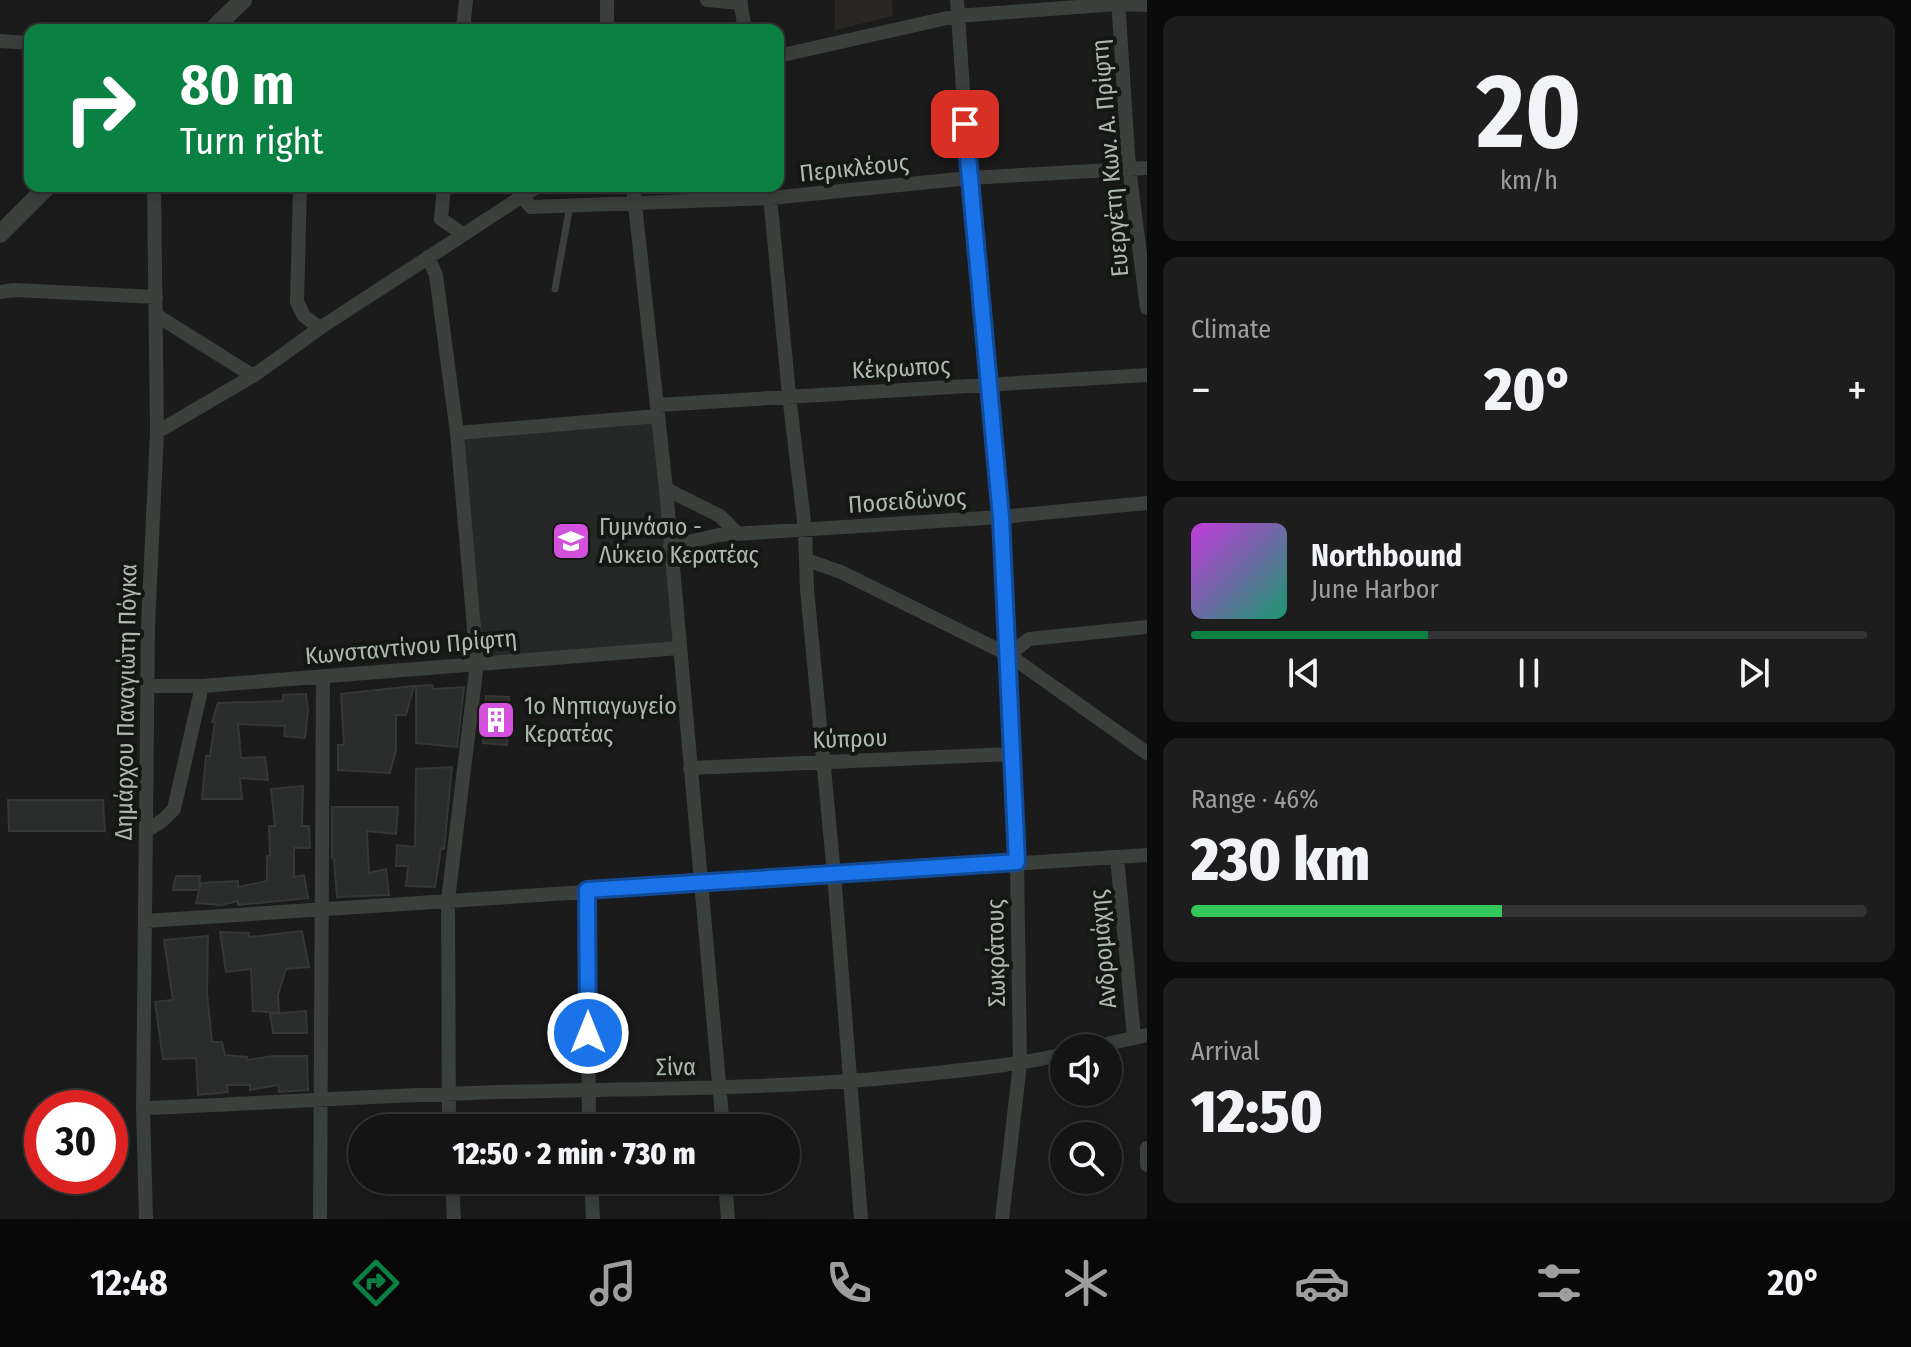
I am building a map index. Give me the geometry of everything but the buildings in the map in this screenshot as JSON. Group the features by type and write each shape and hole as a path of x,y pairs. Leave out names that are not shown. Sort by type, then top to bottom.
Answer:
{"street":[{"path":"218,24 243,0"},
{"path":"464,24 466,0"},
{"path":"607,0 607,24"},
{"path":"707,0 741,2 744,24"},
{"name":"Σωκράτους","path":"957,0 969,178 1001,517 1017,862 1020,1064 1002,1219"},
{"path":"784,55 956,16 1118,2 1147,5"},
{"name":"Ευεργέτη Κων. Α. Πρίφτη","path":"1118,2 1129,168 1147,308"},
{"path":"0,41 24,43"},
{"name":"Περικλέους","path":"784,191 1147,168"},
{"path":"0,234 42,192"},
{"name":"Δημάρχου Παναγιώτη Πόγκα","path":"146,1219 143,1108 147,686 157,432 154,192"},
{"path":"300,192 297,302 304,316 320,328"},
{"path":"443,192 441,219 463,234"},
{"path":"157,432 253,376 320,328 529,192"},
{"path":"634,192 666,489 722,1114"},
{"path":"770,192 805,530 807,589 834,874 861,1219"},
{"name":"Περικλέους","path":"522,197 531,207 770,192"},
{"path":"428,257 436,275 457,433 477,663 448,900 449,1114"},
{"path":"0,292 14,290 156,297"},
{"path":"156,315 253,376"},
{"name":"Κέκρωπος","path":"457,433 789,395 1147,375"},
{"path":"666,489 720,516 737,533"},
{"name":"Ποσειδώνος","path":"670,546 737,533 1001,517 1147,503"},
{"path":"807,560 841,572 1009,655 1147,753"},
{"path":"1009,655 1029,639 1147,627"},
{"name":"Κωνσταντίνου Πρίφτη","path":"147,686 202,686 679,648"},
{"path":"320,1219 323,677"},
{"path":"146,831 174,809 202,686"},
{"name":"Κύπρου","path":"690,768 1012,754"},
{"path":"145,921 1147,855"},
{"name":"Ανδρομάχης","path":"1117,857 1140,1036"},
{"path":"587,890 589,1114"},
{"name":"Σίνα","path":"143,1108 448,1092 849,1083 1020,1064 1050,1057"},
{"path":"1147,1148 1147,1165"},
{"path":"453,1194 454,1219"},
{"path":"592,1194 593,1219"},
{"path":"726,1194 728,1219"}],"lane":[{"path":"555,289 570,205"}],"shaded area":[{"path":"835,0 892,0 893,16 835,30"},
{"name":"Γυμνάσιο - Λύκειο Κερατέας","path":"657,418 681,646 481,664 464,436"}],"place":[{"name":"Γυμνάσιο - Λύκειο Κερατέας","path":"571,541"},
{"name":"1ο Νηπιαγωγείο Κερατέας","path":"496,720"}],"route":[{"path":"588,1033 587,890 1017,862 1001,517 965,124"}]}
